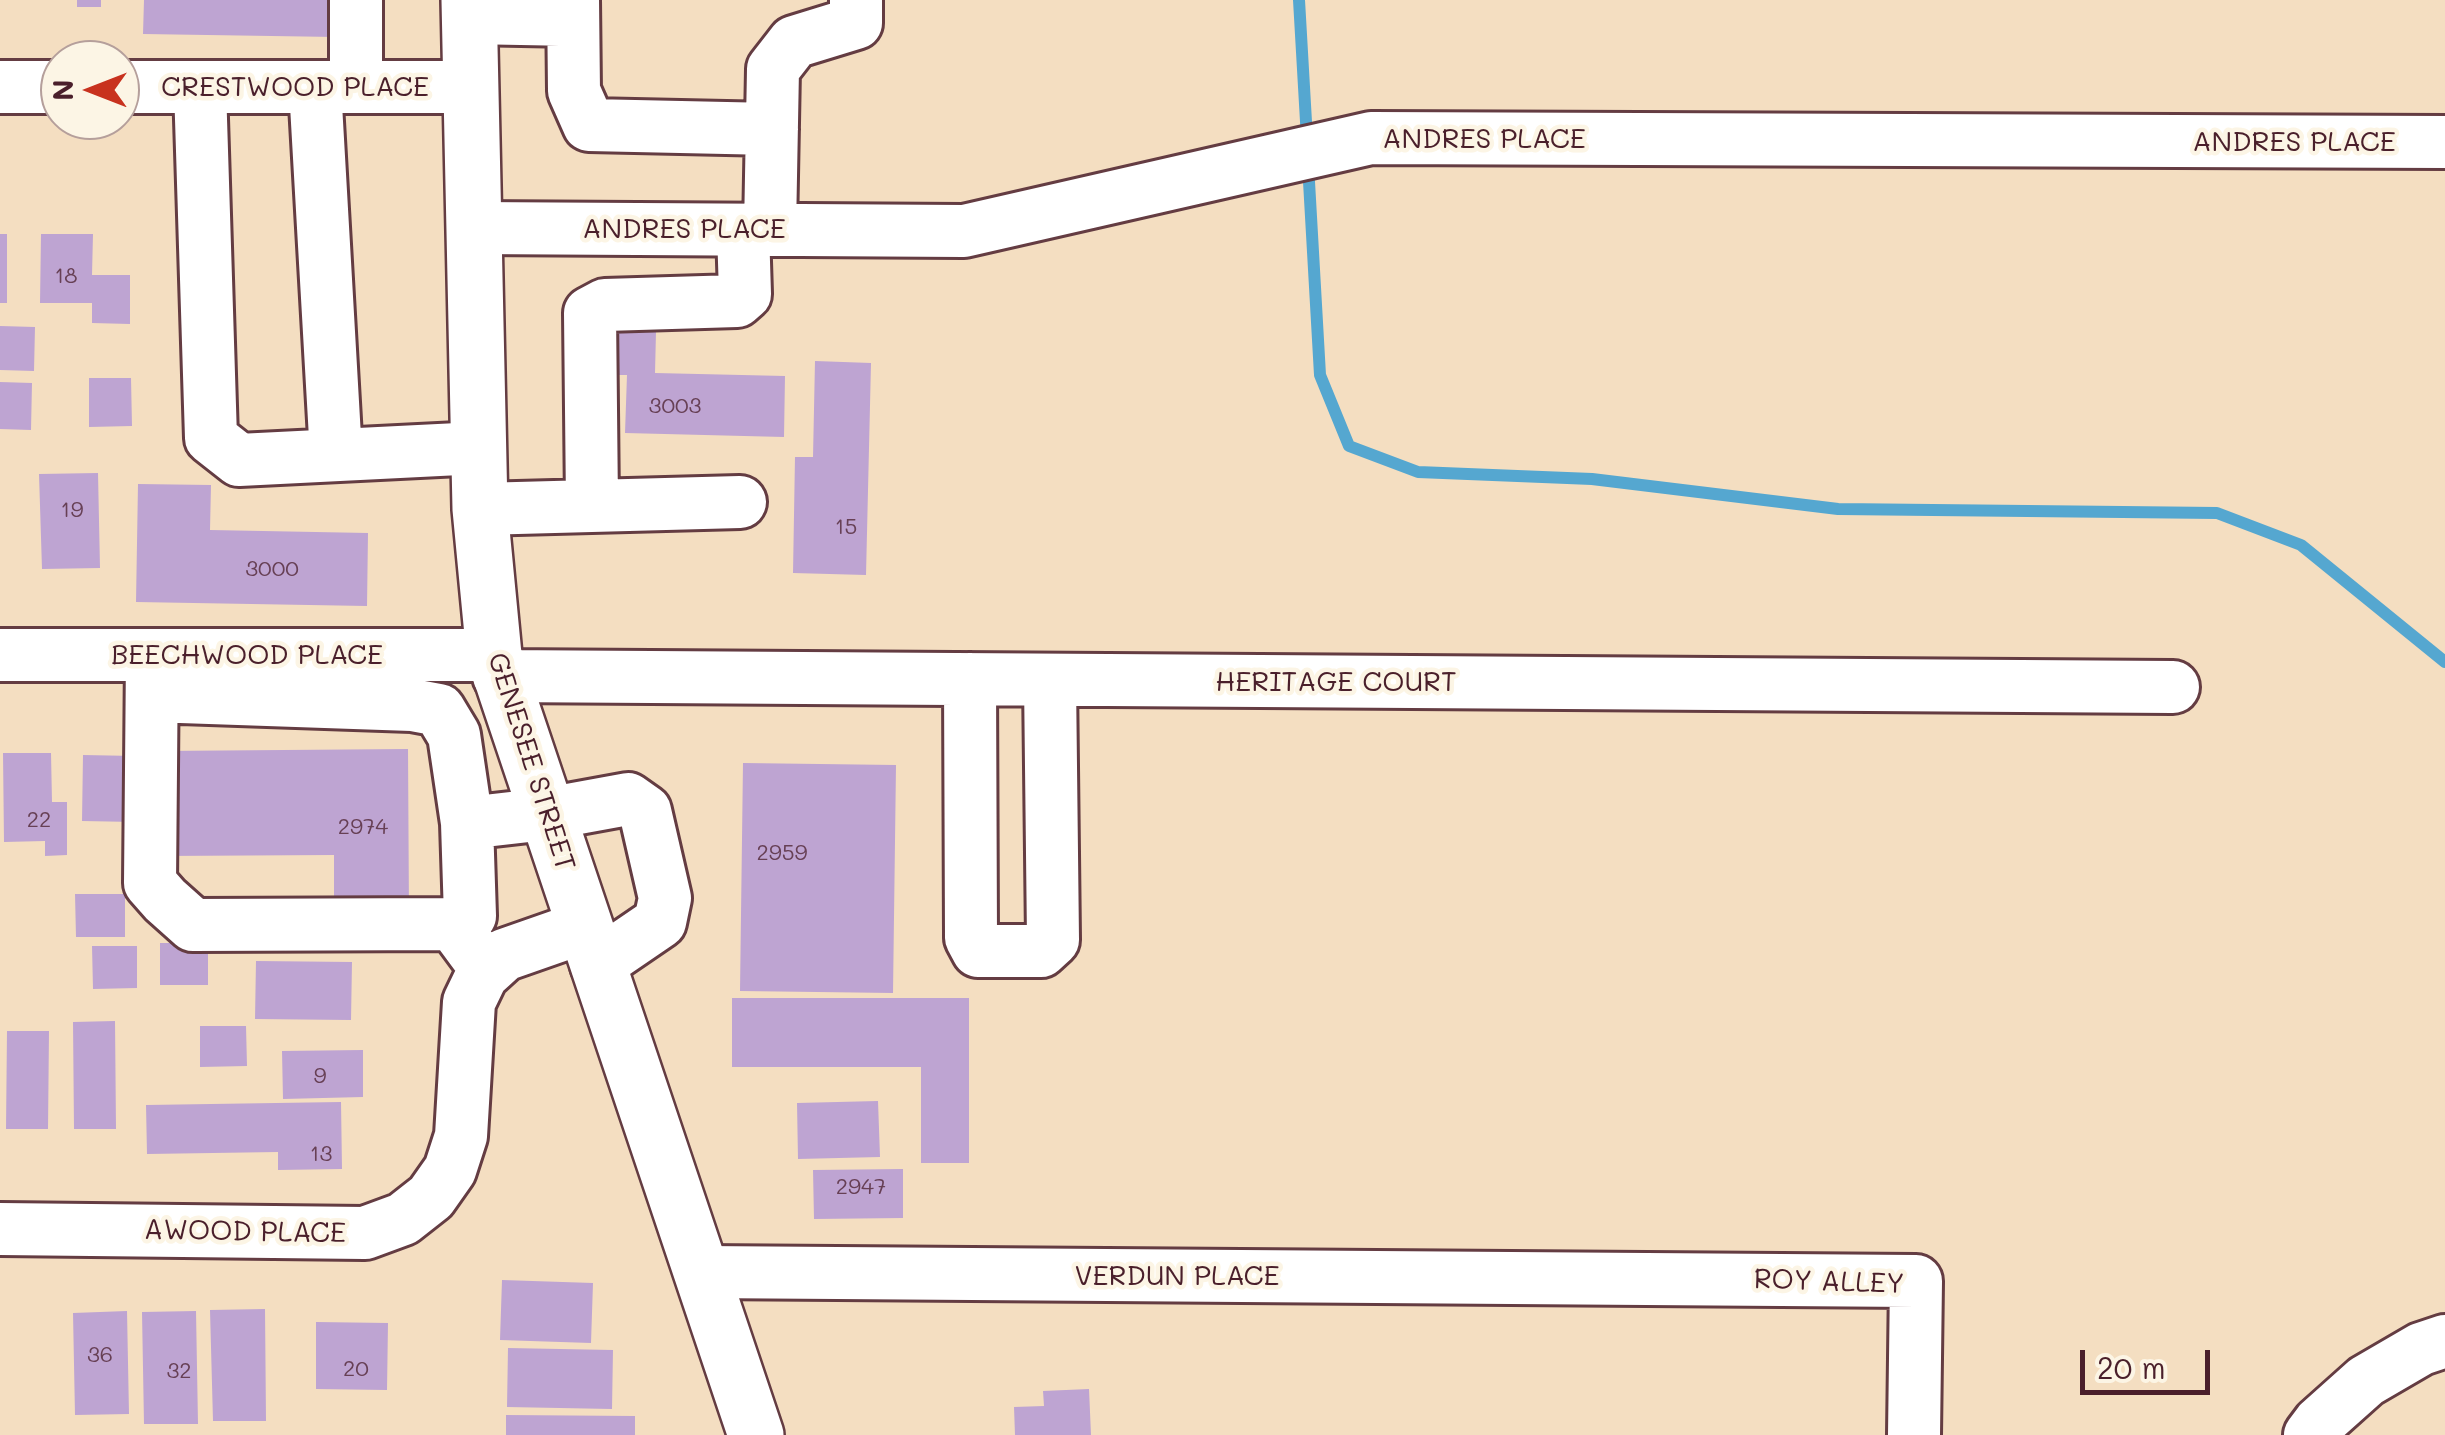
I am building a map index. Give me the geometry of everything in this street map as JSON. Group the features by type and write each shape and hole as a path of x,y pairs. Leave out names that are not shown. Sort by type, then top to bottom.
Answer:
{"main road":[{"name":"GENESEE STREET","path":"469,9 480,509 496,666 756,1435"}],"street":[{"path":"336,455 336,87 356,0"},
{"path":"592,506 590,313 605,305 737,301 746,294 772,129 773,69 794,42 856,24 856,0"},
{"path":"469,9 573,10 574,91 590,125 772,129"},
{"path":"0,87 40,87"},
{"name":"CRESTWOOD PLACE","path":"140,87 471,87"},
{"path":"200,87 211,438 239,460 478,448"},
{"name":"ANDRES PLACE","path":"474,228 964,230 1371,138 2445,142"},
{"path":"480,509 740,502"},
{"name":"BEECHWOOD PLACE","path":"0,655 152,676 496,666"},
{"name":"HERITAGE COURT","path":"496,666 970,680 2173,687"},
{"path":"152,676 439,710 454,735 467,823 470,916 453,924 193,926 150,883 152,676"},
{"path":"970,680 971,938 978,951 1041,951 1053,940 1050,680"},
{"path":"453,924 487,970 504,955 591,946 660,922 665,898 645,811 628,799 467,823"},
{"name":"AWOOD PLACE","path":"0,1228 365,1233 403,1219 432,1197 450,1170 462,1136 469,1002 487,970"},
{"name":"VERDUN PLACE","path":"702,1272 1652,1279"},
{"name":"ROY ALLEY","path":"1652,1279 1916,1281 1914,1435"},
{"path":"2310,1435 2366,1381 2420,1349 2445,1341"}],"building":[{"path":"77,0 101,0 101,7 77,7"},
{"path":"144,0 336,0 336,37 143,34"},
{"path":"0,234 7,234 7,303 0,303"},
{"path":"41,234 93,234 92,275 130,275 130,324 92,323 92,303 40,303"},
{"path":"0,326 35,327 34,371 0,370"},
{"path":"610,331 656,332 655,373 785,376 784,437 625,433 627,375 609,375"},
{"path":"815,361 871,363 866,575 793,573 795,457 813,457"},
{"path":"89,378 131,378 132,426 89,427"},
{"path":"0,382 32,383 31,430 0,429"},
{"path":"98,473 100,568 42,569 39,474"},
{"path":"138,484 211,485 210,530 368,533 367,606 136,602"},
{"path":"408,749 409,917 334,918 334,855 160,856 160,751"},
{"path":"3,753 51,753 52,802 67,802 67,855 45,856 45,841 4,842"},
{"path":"83,755 135,756 135,822 82,821"},
{"path":"743,763 896,765 893,993 740,991"},
{"path":"75,894 125,894 125,937 76,937"},
{"path":"160,943 208,943 208,985 160,985"},
{"path":"92,946 137,946 137,988 93,989"},
{"path":"256,961 352,962 351,1020 255,1019"},
{"path":"732,998 969,998 969,1163 921,1163 921,1067 732,1067"},
{"path":"115,1021 116,1129 74,1129 73,1022"},
{"path":"200,1026 246,1026 247,1066 200,1067"},
{"path":"7,1031 49,1031 48,1129 6,1129"},
{"path":"363,1050 363,1097 283,1099 282,1051"},
{"path":"878,1101 880,1157 798,1159 797,1103"},
{"path":"341,1102 342,1169 278,1170 278,1152 147,1154 146,1105"},
{"path":"903,1169 903,1218 814,1219 813,1170"},
{"path":"502,1280 593,1283 591,1343 500,1340"},
{"path":"265,1309 266,1421 213,1421 210,1310"},
{"path":"127,1311 129,1414 75,1415 73,1313"},
{"path":"196,1311 198,1424 144,1424 142,1312"},
{"path":"316,1322 388,1323 387,1390 316,1389"},
{"path":"508,1348 613,1350 612,1409 507,1407"},
{"path":"1089,1389 1091,1435 1015,1435 1014,1407 1044,1406 1043,1391"},
{"path":"506,1415 635,1416 635,1435 506,1435"}],"waterway":[{"path":"1299,0 1307,139"},
{"path":"1308,164 1320,375 1349,446 1418,472 1592,479 1838,509 2217,513 2301,545 2445,662"}]}
